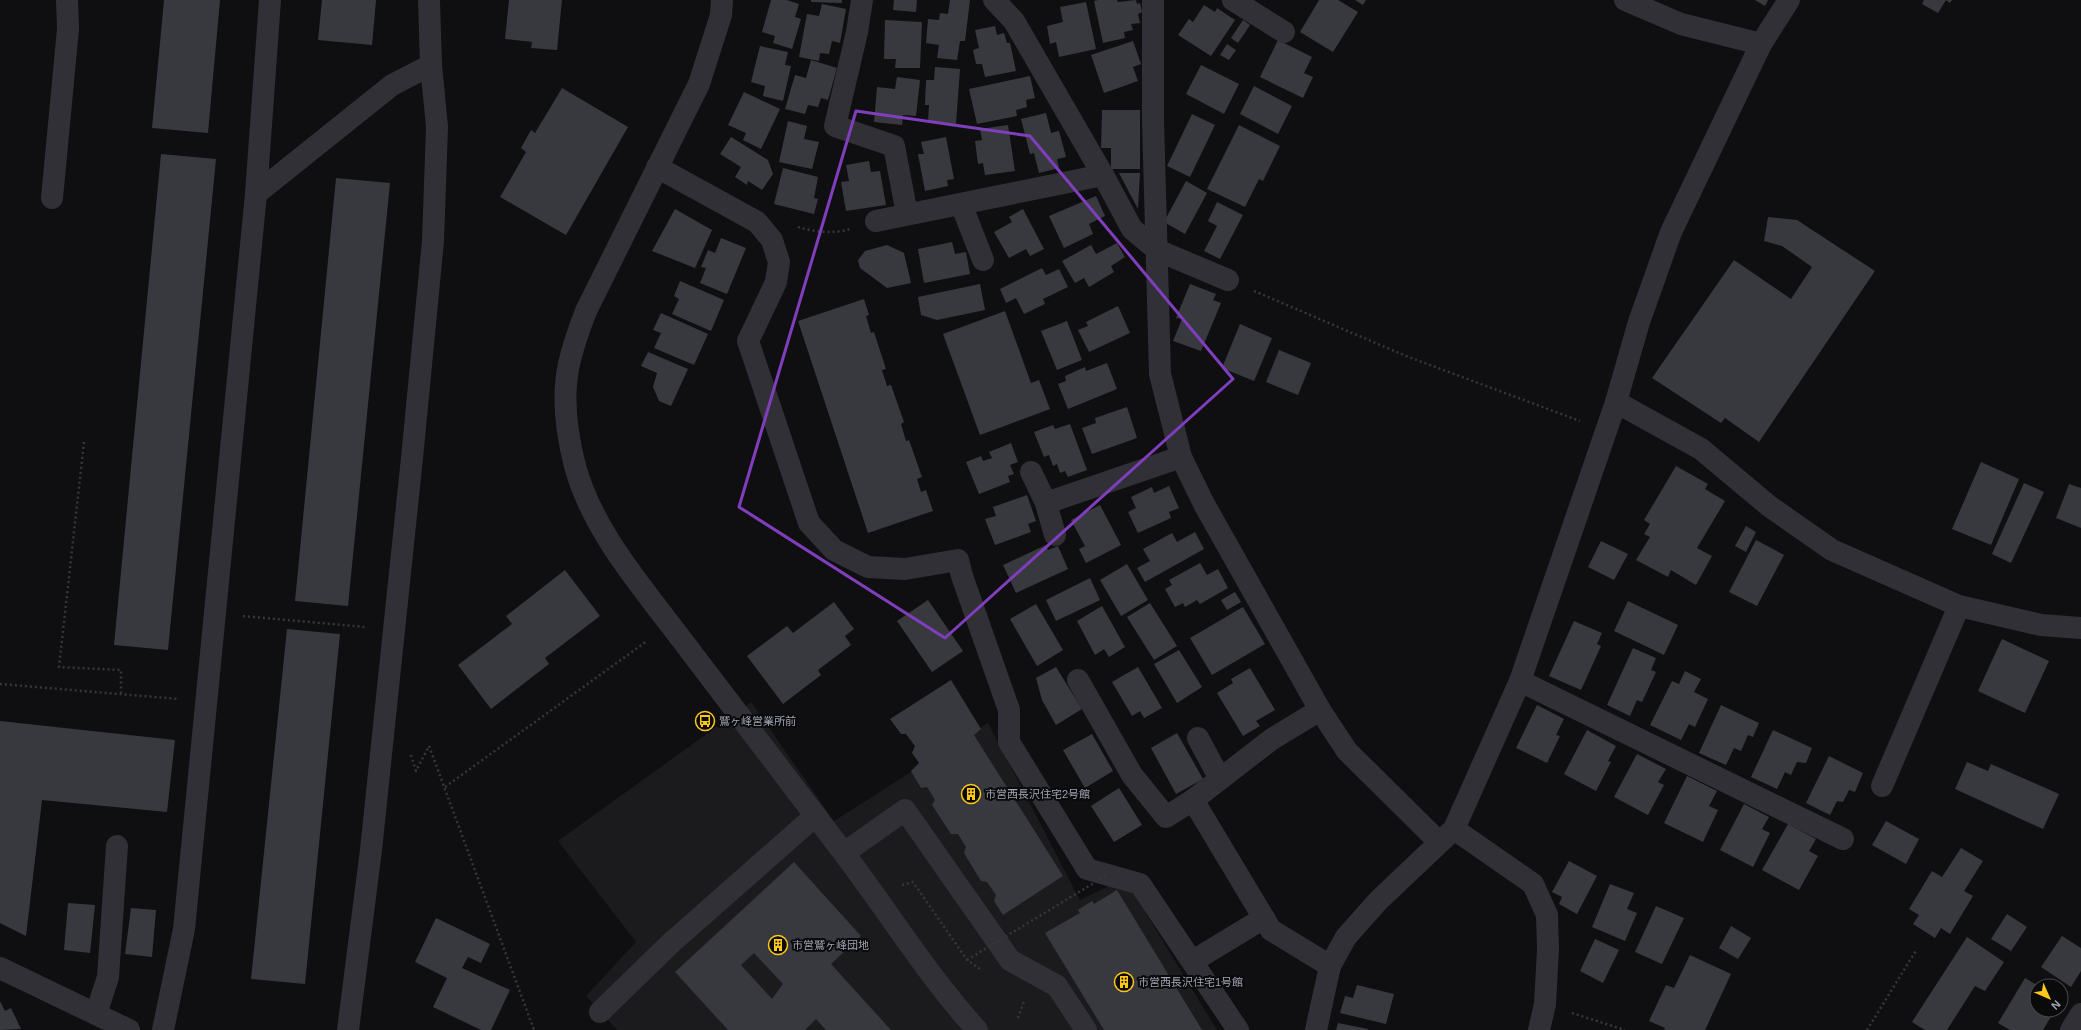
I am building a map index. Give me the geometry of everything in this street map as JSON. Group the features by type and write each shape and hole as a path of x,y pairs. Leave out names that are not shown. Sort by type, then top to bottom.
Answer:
{"street":[{"path":"52,198 68,29 67,0"},
{"path":"163,1030 184,929 256,194 270,0"},
{"path":"348,1030 373,834 412,458 432,241 437,127 431,65 429,0"},
{"path":"722,0 721,15 699,84 586,311 575,340 568,366 566,400 568,433 575,466 586,496 623,560 844,853 948,998 977,1030"},
{"path":"862,0 857,32 835,126 894,146 907,214"},
{"path":"994,0 1014,21 1103,175 1132,229 1157,250 1228,280"},
{"path":"1153,0 1153,120 1160,374 1181,457 1204,504 1320,710 1347,751 1446,835 1533,884 1547,915 1548,949 1545,1004 1539,1030"},
{"path":"1233,0 1284,32"},
{"path":"1625,0 1681,24 1762,44"},
{"path":"1316,1030 1330,966 1346,937 1379,900 1446,835 1520,681 1605,430 1616,402 1639,322 1671,232 1762,44 1788,0"},
{"path":"256,194 392,85 431,65"},
{"path":"657,167 757,222 772,240 779,262 776,282 748,341 809,523 834,550 868,567 905,569 958,560 962,576 1009,710 1009,742 1087,869 1140,884 1238,1030"},
{"path":"876,221 1103,175"},
{"path":"961,204 983,260"},
{"path":"1616,402 1701,449 1768,506 1832,550 1958,606 2042,625 2081,628"},
{"path":"1046,503 1181,457"},
{"path":"1031,472 1046,503 1056,535"},
{"path":"1882,786 1958,606"},
{"path":"1078,680 1132,775 1166,817 1193,800 1272,739 1320,710"},
{"path":"1520,681 1843,838"},
{"path":"1198,738 1220,779"},
{"path":"1193,800 1271,930 1330,966"},
{"path":"844,853 905,810 1010,960 1057,986 1086,1030"},
{"path":"600,1012 671,943 815,816"},
{"path":"96,1014 108,977 117,846"},
{"path":"1193,961 1264,918"},
{"path":"0,968 129,1030"},
{"path":"2071,1030 2081,1014"}],"path":[{"path":"757,222 773,219 806,230 841,232 876,221"},
{"path":"1228,280 1406,356 1605,430"},
{"path":"84,442 59,667 121,670 121,693"},
{"path":"214,614 367,627"},
{"path":"445,787 649,639"},
{"path":"0,684 121,693 206,702"},
{"path":"410,750 416,771 429,746 534,1030"},
{"path":"900,886 913,882 966,960 1107,875"},
{"path":"1867,1030 1917,949"},
{"path":"1545,1004 1625,1030"}],"highlighted area":[{"path":"856,111 1030,136 1233,379 945,638 739,507"}],"shaded area":[{"path":"751,702 834,821 988,723 1080,900 1113,884 1133,892 1217,1030 617,1030 586,996 636,942 558,841"}],"building":[{"path":"164,0 220,0 208,133 152,128"},
{"path":"322,0 376,0 372,45 318,40"},
{"path":"509,0 562,0 557,50 531,48 532,42 505,39"},
{"path":"771,0 787,0 799,4 795,17 801,19 792,49 773,43 775,36 762,32"},
{"path":"811,0 842,0 842,3 811,2"},
{"path":"894,0 917,0 916,12 893,10"},
{"path":"950,0 970,0 965,41 960,41 957,60 937,58 939,45 926,43 928,19 939,20 940,13 948,14"},
{"path":"1117,0 1118,2 1136,0 1137,4 1140,3 1142,12 1138,14 1140,23 1131,24 1133,30 1124,32 1125,38 1103,43 1094,1"},
{"path":"1319,0 1338,0 1358,12 1333,52 1300,32"},
{"path":"1355,0 1366,0 1363,5"},
{"path":"1755,0 1768,0 1765,6"},
{"path":"1924,0 1946,0 1938,13 1922,4"},
{"path":"1086,2 1096,49 1059,57 1056,42 1050,44 1047,26 1063,22 1060,7"},
{"path":"822,4 846,9 840,43 832,41 829,54 820,53 819,61 799,57 807,14 819,16"},
{"path":"1204,5 1215,12 1217,8 1235,20 1211,56 1178,35 1189,19 1193,22"},
{"path":"885,20 922,22 920,68 895,68 896,59 884,59"},
{"path":"1243,20 1250,25 1238,43 1231,38"},
{"path":"995,26 997,35 1004,33 1007,43 1010,43 1016,71 985,77 982,64 976,64 973,50 979,48 975,30"},
{"path":"1278,40 1312,57 1304,73 1313,77 1303,98 1260,77"},
{"path":"1133,41 1141,64 1133,67 1138,81 1104,93 1091,55"},
{"path":"1227,44 1236,50 1229,60 1220,55"},
{"path":"760,46 788,52 785,65 791,66 783,101 763,96 765,86 751,82"},
{"path":"811,60 837,68 828,100 821,98 818,107 808,105 805,114 785,109 795,75 806,78"},
{"path":"1201,65 1239,84 1224,114 1186,94"},
{"path":"935,67 960,69 956,124 928,122 929,105 925,105 926,80 934,80"},
{"path":"1030,76 1035,98 1026,100 1027,107 1016,110 1017,116 977,124 969,89"},
{"path":"897,77 920,80 916,116 903,115 902,125 874,122 877,87 895,89"},
{"path":"1254,86 1292,106 1278,134 1240,114"},
{"path":"562,88 628,127 566,235 500,197 526,152 521,148 531,130 535,133"},
{"path":"744,92 780,109 761,149 743,140 746,133 728,125"},
{"path":"1102,110 1140,110 1140,169 1111,169 1111,148 1101,148"},
{"path":"1046,113 1051,133 1059,131 1066,157 1057,159 1059,168 1039,173 1034,153 1030,154 1021,119"},
{"path":"1192,114 1215,125 1190,177 1167,166"},
{"path":"788,121 807,126 804,139 819,142 812,169 779,162"},
{"path":"1008,125 1015,171 985,175 983,163 978,164 975,141 982,140 980,129"},
{"path":"1239,125 1280,146 1263,181 1259,179 1245,207 1207,189"},
{"path":"731,137 768,160 773,174 762,190 748,181 747,185 735,177 741,167 720,154"},
{"path":"946,137 954,179 947,180 948,186 925,191 918,154 924,154 921,142"},
{"path":"161,154 216,159 168,650 114,645"},
{"path":"869,161 871,172 880,171 886,205 846,211 841,182 849,181 846,165"},
{"path":"783,168 818,177 814,198 818,199 814,214 774,204"},
{"path":"1119,173 1140,173 1138,209"},
{"path":"336,178 390,183 348,606 295,601"},
{"path":"1186,181 1207,193 1185,234 1164,222"},
{"path":"1096,196 1105,216 1089,224 1093,234 1064,248 1049,216"},
{"path":"1217,202 1243,215 1220,259 1204,251 1217,226 1208,221"},
{"path":"675,209 712,230 695,268 652,251"},
{"path":"1023,209 1044,249 1030,256 1026,249 1009,258 994,232 1012,222 1009,217"},
{"path":"1768,217 1797,220 1875,271 1759,442 1725,418 1721,423 1652,378 1734,260 1791,299 1812,267 1782,246 1764,241"},
{"path":"721,238 746,248 727,294 700,283 706,268 701,267 708,250 715,253"},
{"path":"952,242 955,254 966,252 970,274 924,283 918,249"},
{"path":"1117,243 1125,257 1111,266 1114,272 1089,287 1084,278 1075,283 1062,261 1091,245 1096,254"},
{"path":"887,245 904,253 911,283 887,288 860,268 858,260 865,251"},
{"path":"1042,268 1046,275 1059,269 1068,287 1043,299 1045,304 1024,314 1016,298 1006,303 1000,289"},
{"path":"680,281 724,300 711,331 672,314 679,299 674,296"},
{"path":"980,284 985,310 937,320 921,315 918,297"},
{"path":"1190,284 1216,294 1213,300 1221,303 1201,351 1173,341 1182,319 1176,318"},
{"path":"864,299 869,315 866,316 871,333 874,332 886,369 882,370 887,386 891,385 904,422 901,424 906,441 909,440 922,477 917,479 921,492 926,490 933,511 868,533 798,321"},
{"path":"1118,306 1130,333 1089,352 1078,330 1088,326 1086,322"},
{"path":"1005,311 1031,383 1039,380 1050,409 980,435 943,334"},
{"path":"661,313 708,334 694,365 654,348 661,333 653,330"},
{"path":"1067,321 1082,360 1057,370 1041,331"},
{"path":"1240,324 1272,338 1254,381 1222,368"},
{"path":"1279,350 1311,363 1298,395 1266,382"},
{"path":"648,352 688,369 671,406 659,401 653,387 657,373 641,366"},
{"path":"1107,363 1117,389 1068,409 1058,384 1066,381 1065,376 1085,367 1086,371"},
{"path":"1127,407 1137,438 1092,454 1082,428 1096,423 1095,418"},
{"path":"1070,424 1087,470 1068,477 1065,471 1060,473 1057,464 1053,466 1049,455 1044,457 1034,432 1053,425 1055,429"},
{"path":"1011,443 1018,462 1010,465 1014,474 1008,476 1010,482 979,494 966,462 981,456 983,461 992,458 989,452"},
{"path":"1981,462 2019,479 1991,545 1952,529"},
{"path":"1676,466 1708,484 1705,489 1725,501 1697,548 1712,556 1696,585 1671,570 1668,577 1636,560 1650,537 1644,534 1650,524 1644,520"},
{"path":"2024,483 2044,492 2011,563 1992,554"},
{"path":"2069,484 2081,488 2081,528 2056,518"},
{"path":"1169,486 1179,508 1169,512 1171,518 1138,533 1128,512 1136,508 1131,497 1152,487 1154,493"},
{"path":"1027,495 1036,521 1028,524 1031,532 995,545 985,519 996,516 993,507"},
{"path":"1100,505 1121,545 1086,563 1079,549 1085,546 1071,520"},
{"path":"1746,526 1756,532 1746,552 1735,546"},
{"path":"1195,532 1204,549 1145,582 1137,568 1150,561 1143,549 1172,533 1177,542"},
{"path":"1756,540 1784,555 1757,606 1729,592"},
{"path":"1601,541 1628,554 1614,580 1588,567"},
{"path":"1046,545 1048,550 1058,546 1068,569 1016,593 1003,565"},
{"path":"1200,563 1207,575 1218,569 1228,588 1200,604 1197,600 1185,607 1183,603 1175,607 1165,589 1172,585 1169,580"},
{"path":"1127,564 1148,600 1121,616 1100,580"},
{"path":"565,570 600,616 545,658 549,664 491,709 458,665 512,624 506,616"},
{"path":"1090,578 1100,600 1056,621 1046,600"},
{"path":"1235,592 1241,602 1227,610 1221,600"},
{"path":"928,600 963,651 932,672 897,621"},
{"path":"1628,601 1678,625 1664,655 1614,631"},
{"path":"834,602 854,629 845,636 851,645 818,670 821,675 783,704 747,656 787,626 793,633"},
{"path":"1150,603 1177,646 1154,660 1127,617"},
{"path":"1036,604 1063,650 1037,666 1010,619"},
{"path":"1102,606 1125,647 1109,657 1104,649 1095,655 1077,621"},
{"path":"1243,607 1265,644 1212,675 1190,638"},
{"path":"1574,621 1602,633 1597,644 1601,646 1581,690 1549,676"},
{"path":"287,629 340,634 305,984 251,979"},
{"path":"2002,639 2049,661 2025,713 1978,691"},
{"path":"1633,648 1656,658 1651,670 1656,672 1642,702 1637,700 1630,716 1607,705"},
{"path":"1179,650 1202,687 1177,703 1154,664"},
{"path":"1056,667 1082,709 1056,725 1042,700 1036,678"},
{"path":"1138,667 1162,708 1144,718 1140,711 1132,716 1112,682"},
{"path":"1250,668 1275,710 1256,721 1260,726 1243,736 1217,693 1233,683 1231,679"},
{"path":"1685,671 1701,679 1694,692 1708,699 1695,727 1689,724 1681,740 1650,725 1672,681 1679,684"},
{"name":"市営西長沢住宅2号館","path":"951,680 981,729 974,735 1063,876 1003,915 994,901 996,895 987,882 981,881 964,853 966,847 958,834 951,834 932,805 935,800 927,787 921,788 911,771 919,763 912,753 915,746 906,734 901,734 890,719"},
{"path":"1537,705 1564,719 1556,735 1560,736 1547,763 1516,748"},
{"path":"1721,705 1759,723 1753,737 1748,735 1741,751 1734,748 1726,765 1699,753"},
{"path":"0,721 175,740 167,812 42,800 26,936 0,923"},
{"path":"1587,730 1616,746 1608,761 1611,762 1596,791 1564,774"},
{"path":"1773,730 1812,748 1806,763 1797,762 1791,775 1785,772 1777,789 1751,777"},
{"path":"1177,733 1203,779 1176,794 1151,748"},
{"path":"1092,734 1113,771 1085,788 1063,750"},
{"path":"1637,754 1666,769 1658,782 1664,785 1648,815 1614,797"},
{"path":"1829,756 1863,773 1855,792 1849,790 1843,802 1837,801 1830,815 1806,803"},
{"path":"1967,762 1988,771 1991,764 2059,794 2043,829 1955,789"},
{"path":"1687,776 1717,791 1709,806 1718,810 1703,842 1664,823"},
{"path":"1119,788 1142,825 1114,842 1091,806"},
{"path":"1744,804 1769,817 1762,829 1770,833 1753,867 1720,850"},
{"path":"1886,821 1919,839 1906,864 1872,845"},
{"path":"1788,824 1816,839 1809,851 1818,856 1799,890 1762,870"},
{"path":"1961,848 1983,861 1964,891 1973,896 1950,934 1941,928 1935,938 1913,924 1919,915 1909,909 1932,871 1942,877"},
{"path":"1569,861 1597,876 1577,914 1559,904 1562,897 1552,892"},
{"name":"市営鷲ヶ峰団地","path":"794,862 861,936 831,964 891,1030 826,1030 816,1019 805,1030 728,1030 675,972","holes":["754,953 783,984 772,999 741,965"]},
{"path":"1610,884 1634,893 1627,909 1637,913 1625,941 1592,927"},
{"name":"市営西長沢住宅1号館","path":"1117,890 1202,1030 1104,1030 1045,933 1080,913 1078,910 1092,901 1094,904"},
{"path":"68,903 95,905 90,953 64,950"},
{"path":"1656,906 1684,918 1662,964 1635,952"},
{"path":"131,908 156,910 152,957 125,954"},
{"path":"2007,914 2027,927 2011,951 1991,939"},
{"path":"436,918 490,944 481,963 468,957 462,968 510,990 491,1030 481,1030 433,1007 447,978 415,962"},
{"path":"1731,926 1751,938 1738,959 1719,948"},
{"path":"2062,936 2081,948 2081,971 2071,987 2069,986 2069,978 2058,978 2041,967"},
{"path":"1967,937 2004,962 1985,991 1975,986 1947,1030 1925,1030 1912,1022"},
{"path":"1595,939 1619,950 1603,983 1580,971"},
{"path":"1690,955 1731,974 1705,1030 1664,1030 1665,1028 1649,1021 1666,985 1674,988"},
{"path":"2025,978 2029,980 2029,1018 2050,1018 2043,1030 2010,1030 1998,1023"},
{"path":"1357,985 1394,994 1386,1024 1340,1013 1345,996 1353,998"},
{"path":"0,1001 5,1011 11,1008 21,1029 0,1030"},
{"path":"1338,1023 1368,1029 1368,1030 1336,1030"}],"place":[{"name":"鷲ヶ峰営業所前","path":"705,721"},
{"name":"市営西長沢住宅2号館","path":"971,794"},
{"name":"市営鷲ヶ峰団地","path":"778,945"},
{"name":"市営西長沢住宅1号館","path":"1124,982"}]}
